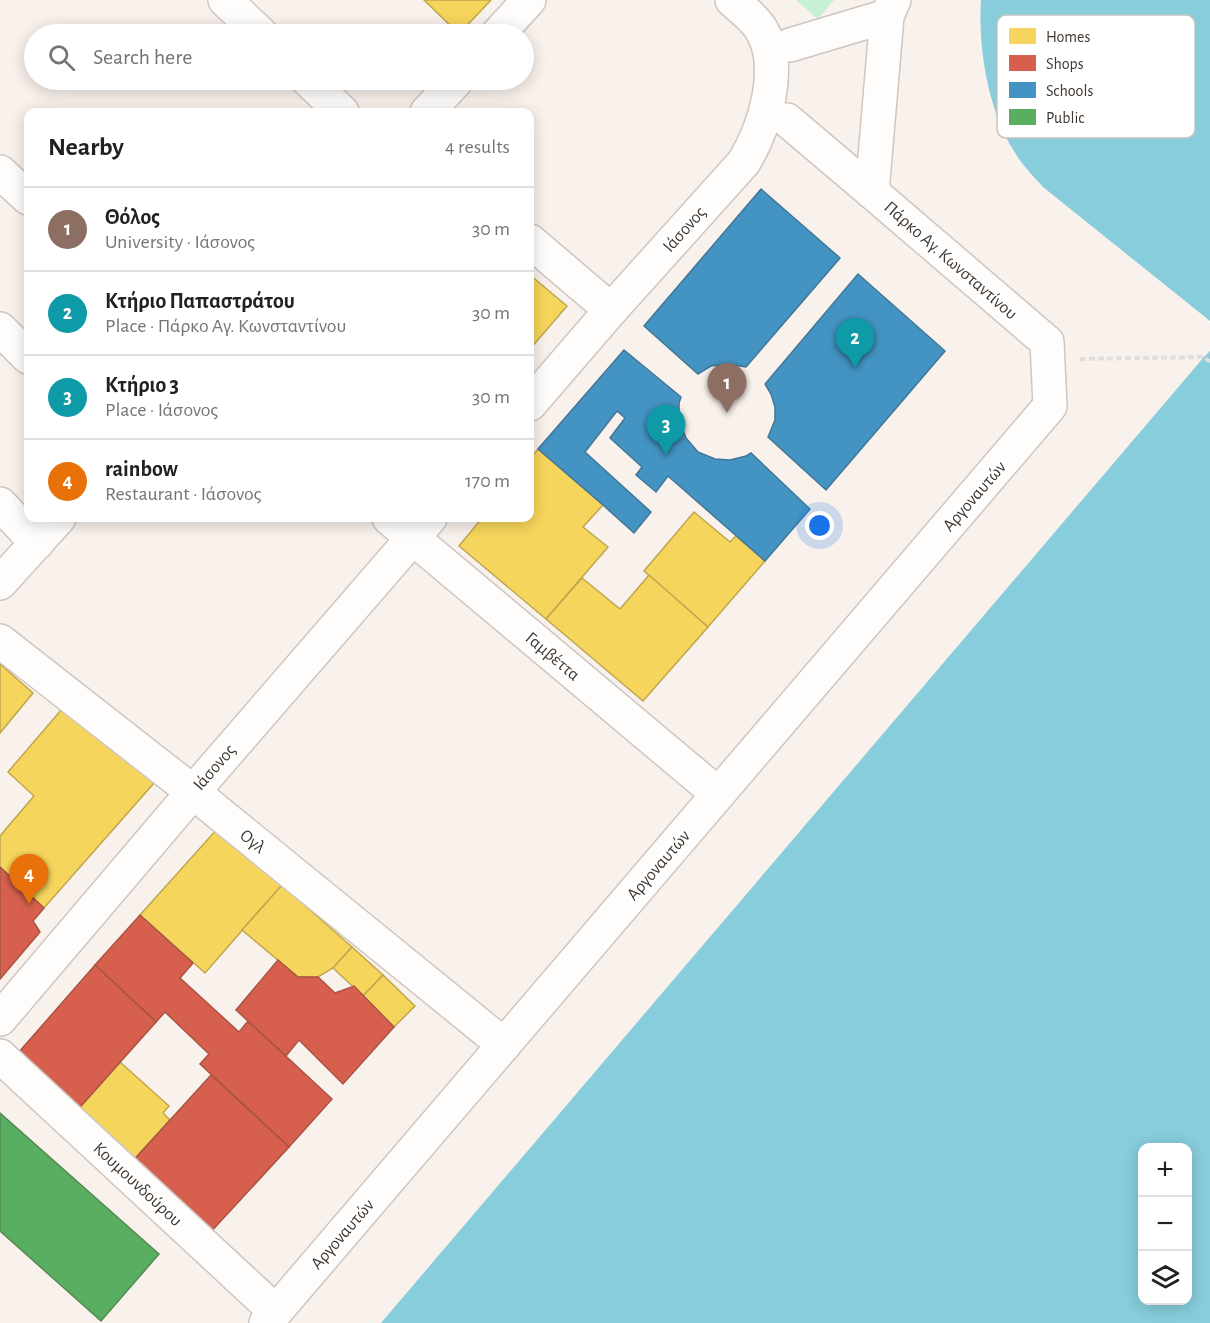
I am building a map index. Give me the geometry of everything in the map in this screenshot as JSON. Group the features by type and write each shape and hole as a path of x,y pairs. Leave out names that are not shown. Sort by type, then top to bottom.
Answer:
{"street":[{"path":"225,0 250,24"},
{"path":"507,24 530,0"},
{"name":"Ιάσονος","path":"534,399 744,162 757,138 765,113 771,79 769,48 760,28 732,0"},
{"path":"790,45 890,8"},
{"name":"Πάρκο Αγ. Κωνσταντίνου","path":"890,8 872,192 1047,342 1050,406"},
{"path":"319,90 338,108"},
{"path":"431,108 448,90"},
{"path":"787,120 872,192"},
{"path":"0,172 24,194"},
{"path":"534,245 611,310"},
{"path":"0,329 24,353"},
{"name":"Αργοναυτών","path":"270,1317 1050,406"},
{"path":"0,504 36,543"},
{"path":"0,583 55,522"},
{"name":"Ιάσονος","path":"0,1019 192,792 411,524"},
{"name":"Γαμβέττα","path":"411,524 718,794"},
{"name":"Ογλ","path":"0,641 192,792 504,1045"},
{"name":"Κουμουνδούρου","path":"0,1056 270,1317"}],"path":[{"path":"1048,359 1204,357 1210,362"}],"green space":[{"path":"796,0 834,0 818,19"}],"water":[{"path":"981,0 1210,0 1210,321 1043,187 1020,161 1007,138 1195,138 1195,15 997,15 997,117 983,58"},
{"path":"1210,351 1210,1323 381,1323 1204,357"}],"building: Homes":[{"path":"424,0 491,0 468,24 449,24"},
{"path":"534,278 567,306 534,344"},
{"path":"538,449 603,505 583,527 608,547 546,619 459,546 479,522 534,522 534,454"},
{"path":"694,512 730,542 736,536 765,561 708,627 644,571"},
{"path":"649,575 708,627 643,701 546,619 582,578 620,609"},
{"path":"0,664 33,693 0,733"},
{"path":"62,709 154,783 44,908 0,867 0,836 34,796 8,772"},
{"path":"218,828 282,885 205,973 140,915"},
{"path":"282,885 352,947 333,968 318,977 298,977 242,930"},
{"path":"352,947 383,975 363,996 333,968"},
{"path":"383,975 415,1006 394,1027 363,996"},
{"path":"120,1062 169,1106 163,1113 170,1120 130,1164 74,1114"}],"building: Shops":[{"path":"0,867 44,908 33,921 40,932 0,979"},
{"path":"140,915 193,963 180,978 239,1032 248,1021 332,1099 289,1147 200,1064 209,1054 165,1012 156,1022 95,965"},
{"path":"278,960 298,977 318,977 335,993 354,986 394,1027 343,1084 299,1040 286,1056 236,1010"},
{"path":"95,965 156,1022 74,1114 12,1060"},
{"path":"211,1075 289,1147 208,1235 130,1164"}],"building: Schools":[{"path":"761,189 840,258 746,367 727,364 711,366 698,374 644,326"},
{"path":"858,274 945,351 826,490 768,437 775,420 775,407 765,384"},
{"path":"624,350 681,397 679,420 686,438 698,452 715,459 730,460 751,453 810,509 765,561 668,476 656,492 636,475 642,467 610,438 625,418 617,411 585,452 651,512 634,533 538,449"}],"building: Public":[{"path":"0,1113 159,1254 101,1321 0,1231"}],"place":[{"name":"Κτήριο Παπαστράτου","path":"855,368"},
{"name":"Θόλος","path":"727,413"},
{"name":"Κτήριο 3","path":"666,455"},
{"name":"rainbow","path":"29,904"}]}
